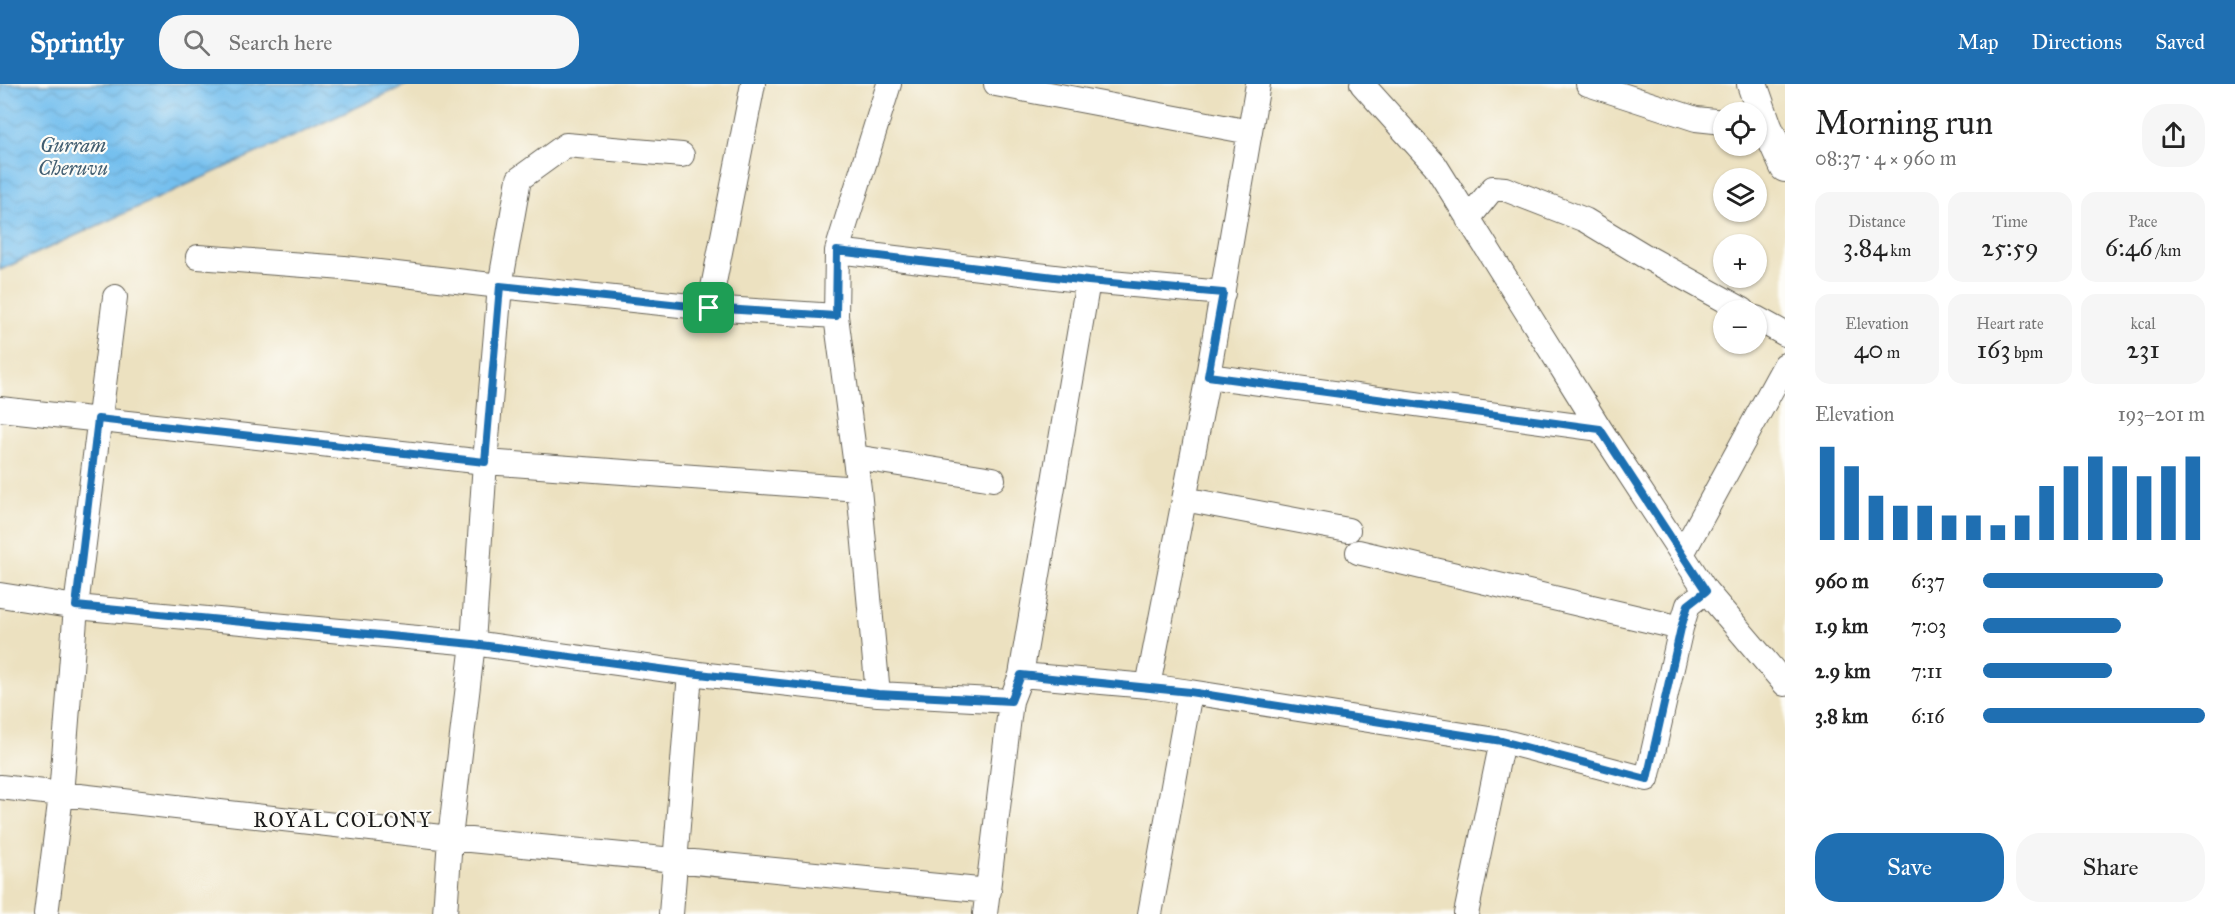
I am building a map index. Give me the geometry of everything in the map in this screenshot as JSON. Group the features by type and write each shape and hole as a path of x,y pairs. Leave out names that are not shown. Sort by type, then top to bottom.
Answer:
{"street":[{"path":"709,308 753,84"},
{"path":"878,694 859,489 836,316 837,251 890,84"},
{"path":"996,84 1110,94 1250,132"},
{"path":"1148,686 1208,376 1258,84"},
{"path":"1362,84 1435,165 1600,429 1706,591 1785,684"},
{"path":"1588,84 1696,119 1713,121"},
{"path":"1752,84 1756,102"},
{"path":"1767,136 1785,167"},
{"path":"445,914 450,838 473,644 500,286 519,179 566,145 682,155"},
{"path":"1468,219 1493,188 1505,189 1585,220 1725,300"},
{"path":"837,251 1088,281 1223,293"},
{"path":"198,257 344,268 709,308 836,316"},
{"path":"0,787 675,861 987,903 1011,701 1021,675 1088,281"},
{"path":"46,914 61,795 76,606 115,297"},
{"path":"1767,324 1785,334"},
{"path":"1682,554 1785,365"},
{"path":"1208,376 1600,429"},
{"path":"0,409 485,462 859,489"},
{"path":"855,457 993,478"},
{"path":"1184,499 1353,541 1681,628"},
{"path":"1021,675 1148,686 1502,741 1647,779 1688,605 1706,591"},
{"path":"0,595 76,606 473,644 690,673 878,694 1011,701"},
{"path":"671,914 690,673"},
{"path":"1150,914 1190,692"},
{"path":"1466,914 1502,741"}],"water":[{"name":"Gurram Cheruvu","path":"0,84 408,84 0,270"}],"district":[{"name":"ROYAL COLONY","path":"343,820"}],"route":[{"path":"837,251 1088,281 1223,293 1208,376 1600,429 1706,591 1688,605 1647,779 1502,741 1148,686 1021,675 1011,701 878,694 690,673 473,644 76,606 98,419 485,462 500,286 709,308 836,316 837,251"}]}
